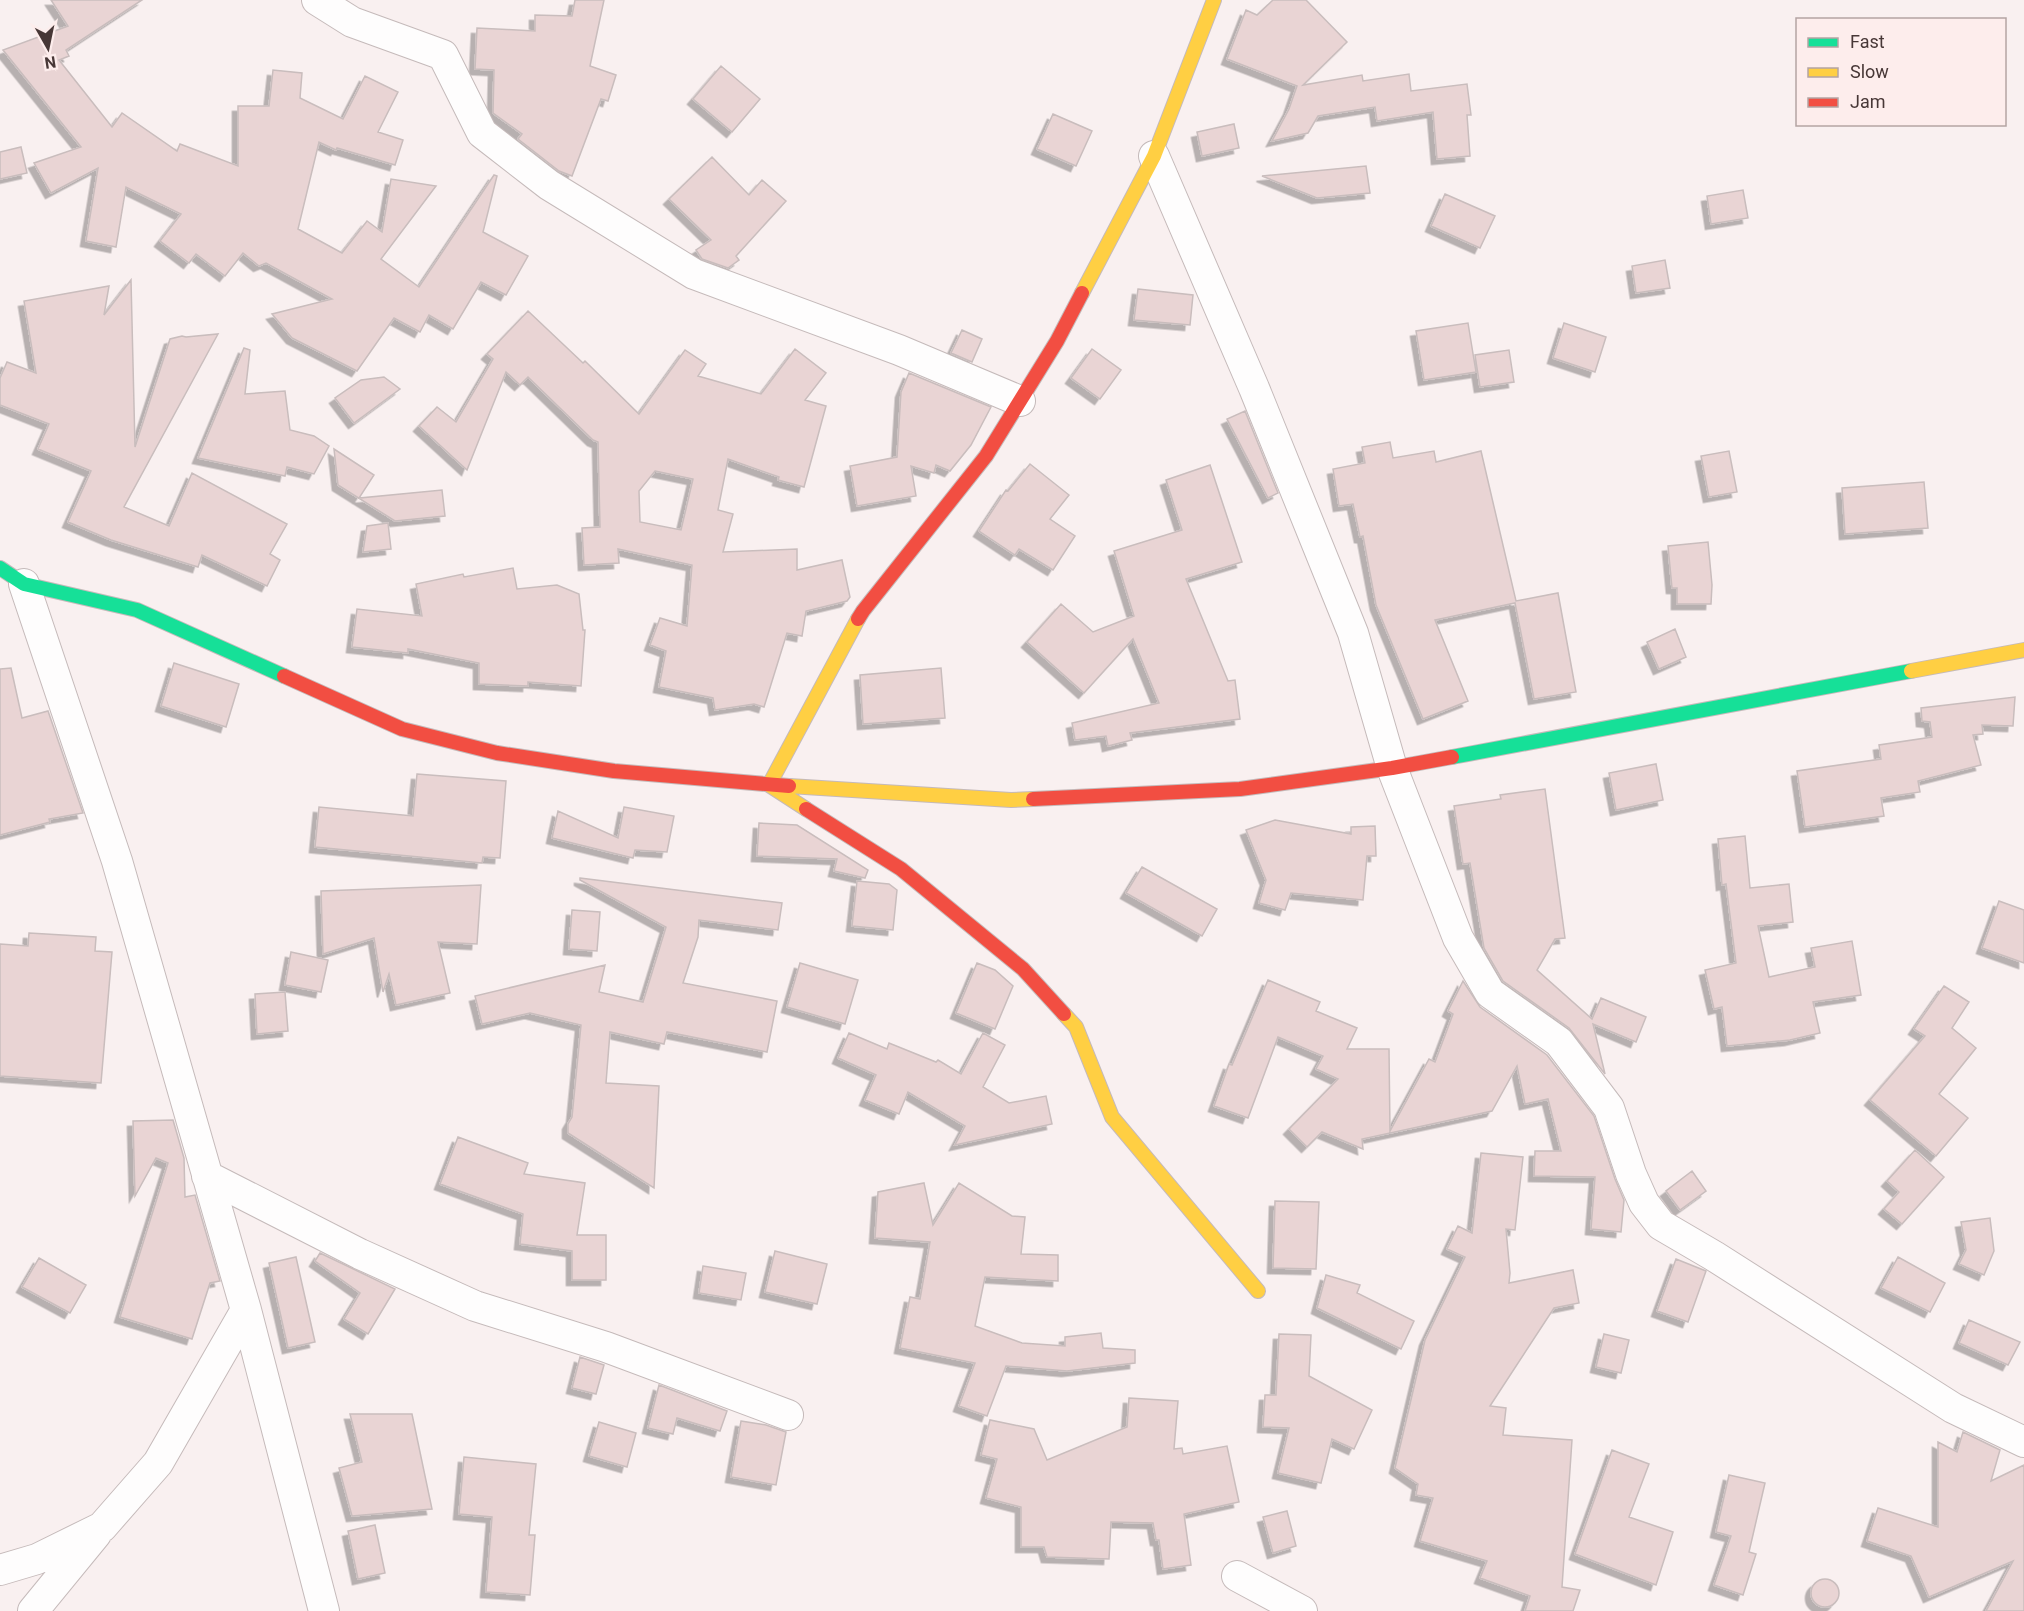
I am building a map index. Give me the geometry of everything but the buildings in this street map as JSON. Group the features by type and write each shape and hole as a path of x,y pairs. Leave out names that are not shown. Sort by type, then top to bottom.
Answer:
{"street":[{"path":"317,0 352,22 443,56 482,133 549,185 694,274 899,350 1020,401"},
{"path":"769,785 863,610 986,456 1057,341 1154,156 1214,0"},
{"path":"1154,156 1254,388 1353,633 1392,768 1458,938 1490,993 1559,1042 1609,1108 1631,1174 1644,1203 1661,1225 1714,1256 1953,1408 2024,1442"},
{"path":"12,576 137,610 402,729 509,755 614,771 769,785 1011,800 1240,789 1392,768 2024,650"},
{"path":"12,576 117,861 246,1310 324,1611"},
{"path":"769,785 901,869 1023,969 1076,1027 1112,1117 1258,1291"},
{"path":"207,1176 360,1254 475,1306 606,1347 788,1415"},
{"path":"33,1611 158,1463 246,1310"},
{"path":"0,1570 37,1558 102,1527"},
{"path":"1237,1576 1302,1611"}],"traffic: fast":[{"path":"0,568 24,584 137,610 284,676"},
{"path":"1452,757 1911,671"}],"traffic: slow":[{"path":"1082,293 1154,156 1214,0"},
{"path":"806,809 769,785 858,619"},
{"path":"1911,671 2024,650"},
{"path":"789,786 1011,800 1033,799"},
{"path":"1064,1014 1076,1027 1112,1117 1258,1291"}],"traffic: jam":[{"path":"858,619 986,456 1057,341 1082,293"},
{"path":"284,676 402,729 497,753 614,771 789,786"},
{"path":"1033,799 1240,789 1392,768 1452,757"},
{"path":"806,809 901,869 1023,969 1064,1014"}]}
